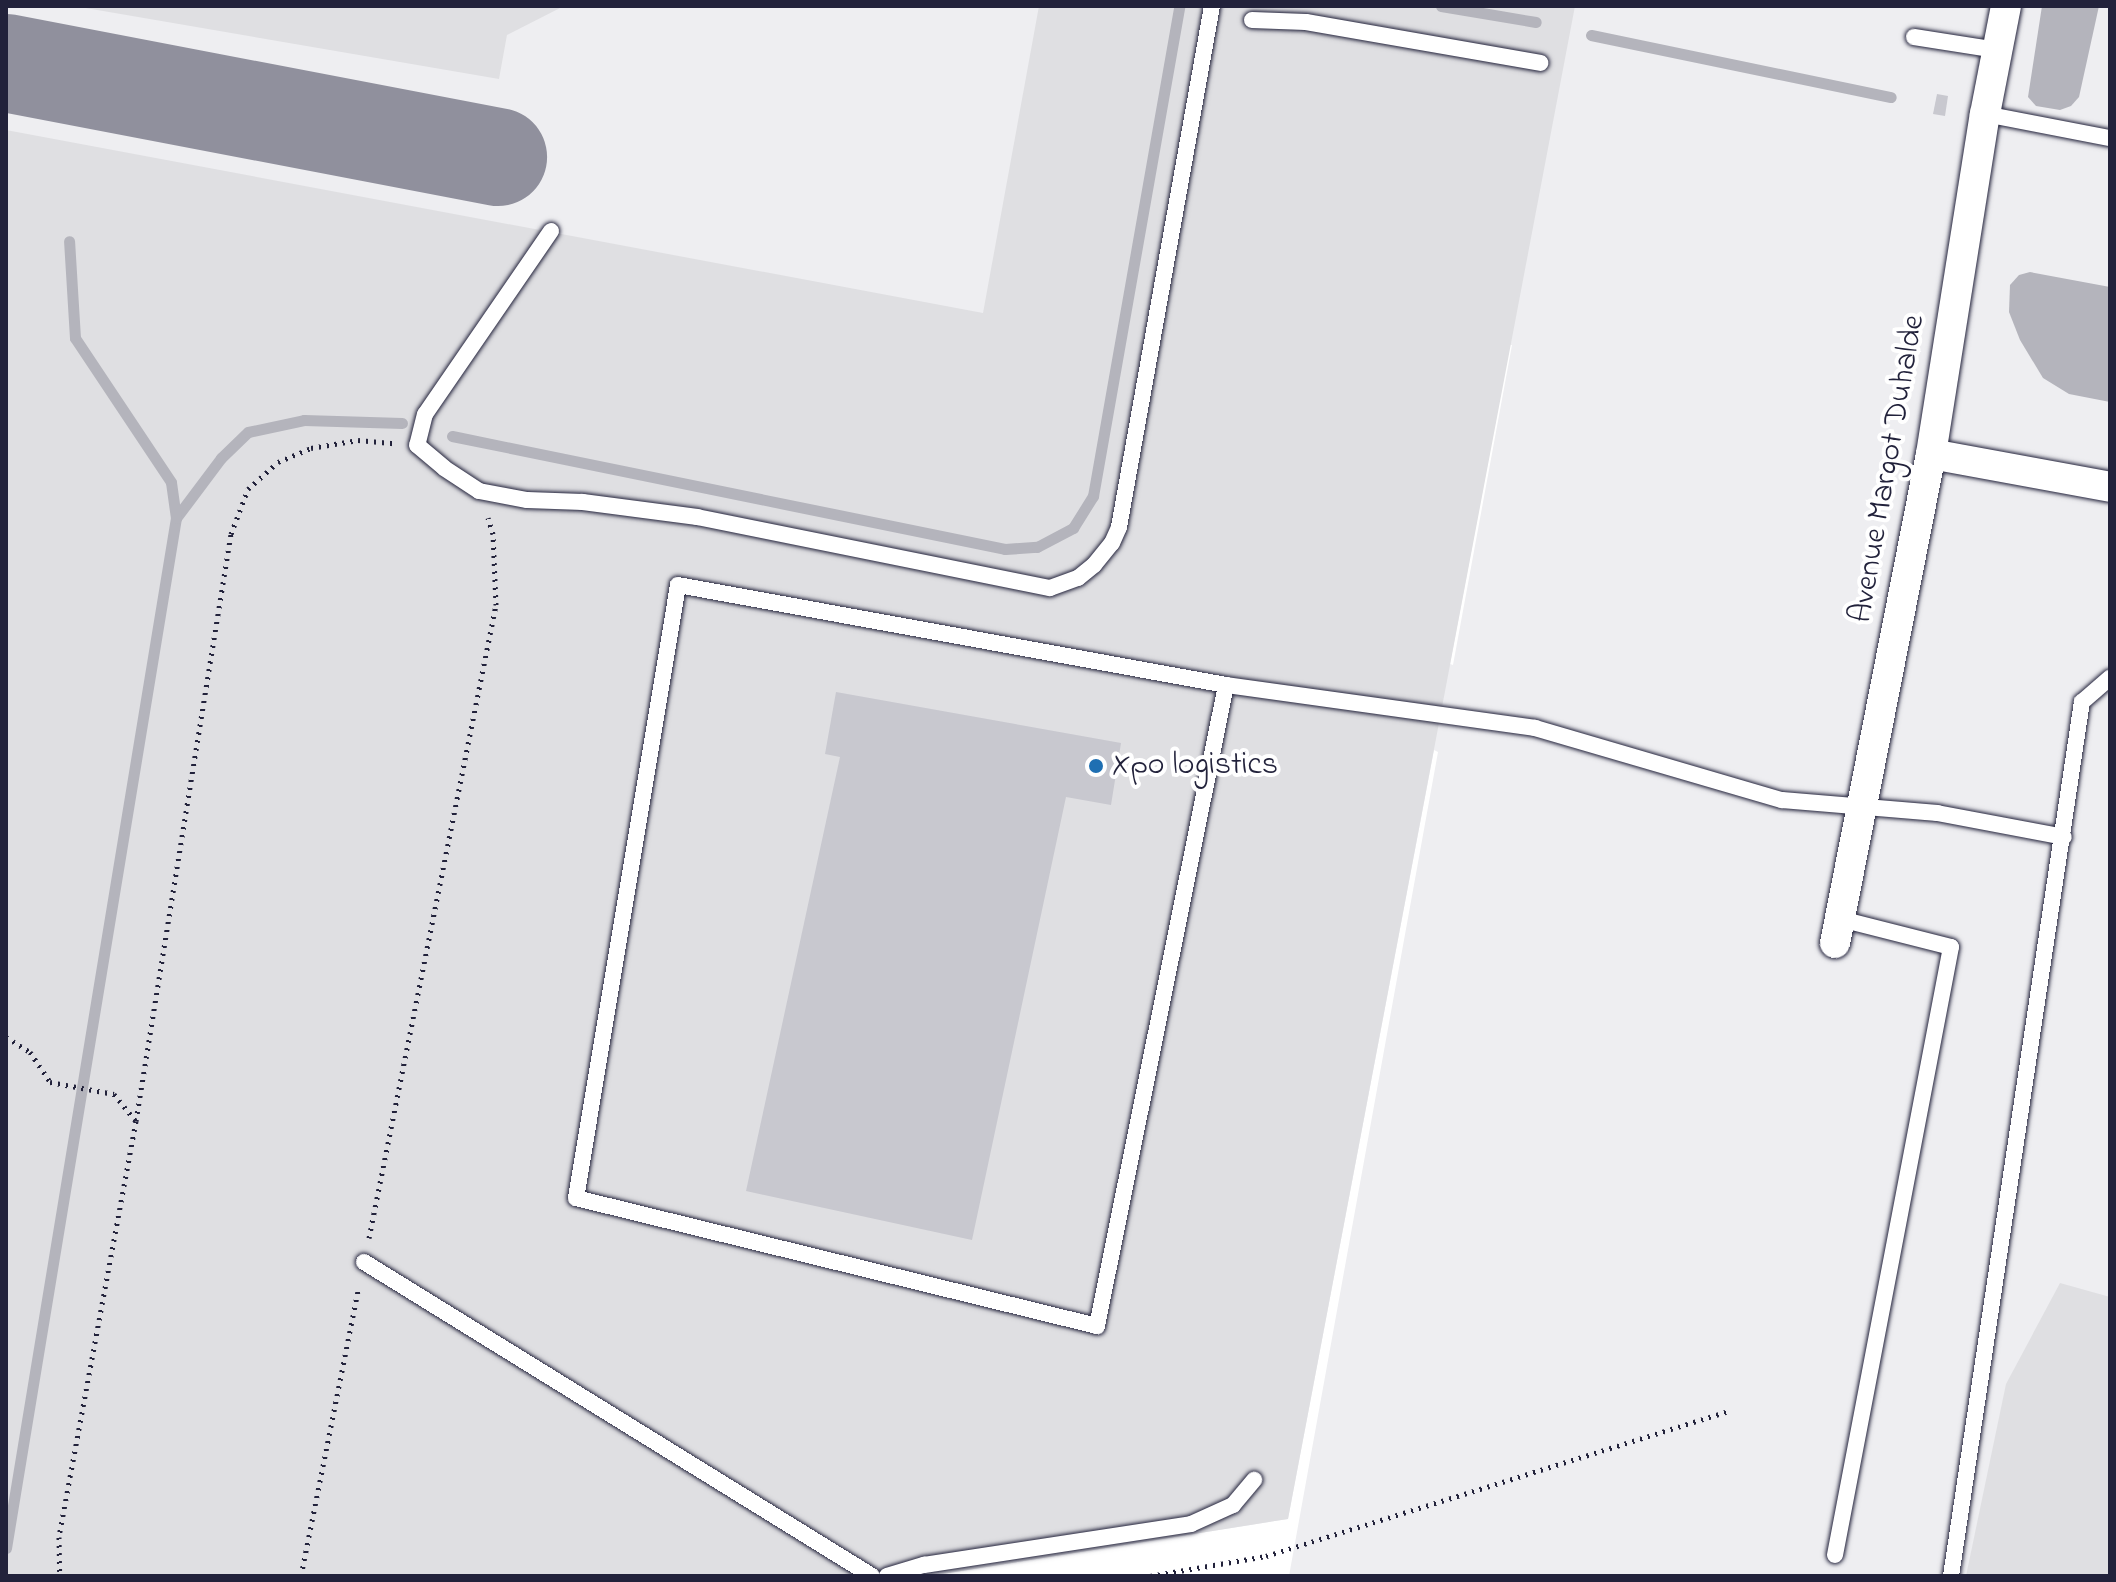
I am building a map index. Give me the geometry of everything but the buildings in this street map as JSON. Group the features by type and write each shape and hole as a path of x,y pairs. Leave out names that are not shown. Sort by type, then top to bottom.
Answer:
{"street":[{"name":"Avenue Margot Duhalde","path":"1837,931 1931,454 1985,114 2006,6"},
{"path":"1931,454 2110,487"}],"lane":[{"path":"551,231 425,414 417,445 479,491 527,500 583,502 697,517 1050,588 1078,578 1112,543 1119,527 1212,6"},
{"path":"1252,20 1306,22 1540,63"},
{"path":"1914,37 1997,50"},
{"path":"1985,114 2110,138"},
{"path":"1226,685 1097,1326 576,1198 678,585 1226,685 1535,728 1782,800 1937,813 2064,837"},
{"path":"1951,1576 2082,702 2110,678"},
{"path":"1835,1555 1951,947 1837,931"},
{"path":"364,1262 872,1576"},
{"path":"887,1576 924,1565 1191,1524 1233,1505 1254,1480"}],"path":[{"path":"60,1576 59,1537 136,1121 231,534 248,489 278,462 311,448 358,440 417,445"},
{"path":"301,1576 496,605 493,534 479,491"},
{"path":"6,1037 30,1052 50,1082 114,1094 136,1121"},
{"path":"1150,1576 1266,1556 1731,1410"}],"shaded area":[{"path":"6,6 2110,6 2110,1576 1289,1576 1438,752 1434,750 1288,1519 930,1576 6,1576","holes":["1512,345 1453,665 1450,664"]},
{"path":"74,6 564,6 507,35 499,79"},
{"path":"1039,6 1575,6 1288,1519 930,1576 6,1576 6,130 983,313"},
{"path":"2042,6 2099,6 2079,97 2071,106 2060,110 2036,106 2028,97"},
{"path":"2030,272 2110,287 2110,402 2069,394 2043,378 2020,340 2009,312 2010,285 2019,275"},
{"path":"2060,1283 2110,1297 2110,1576 1966,1576 2006,1384"}],"waterway":[{"path":"452,436 1005,549 1037,547 1073,528 1093,496 1179,6"},
{"path":"1441,6 1536,22"},
{"path":"1591,35 1891,97"},
{"path":"6,1548 176,518 171,482 75,338 69,241"},
{"path":"176,518 221,458 248,432 304,420 402,423"}],"taxiway":[{"path":"6,63 498,157"}],"place":[{"name":"Xpo logistics","path":"1096,766"}]}
